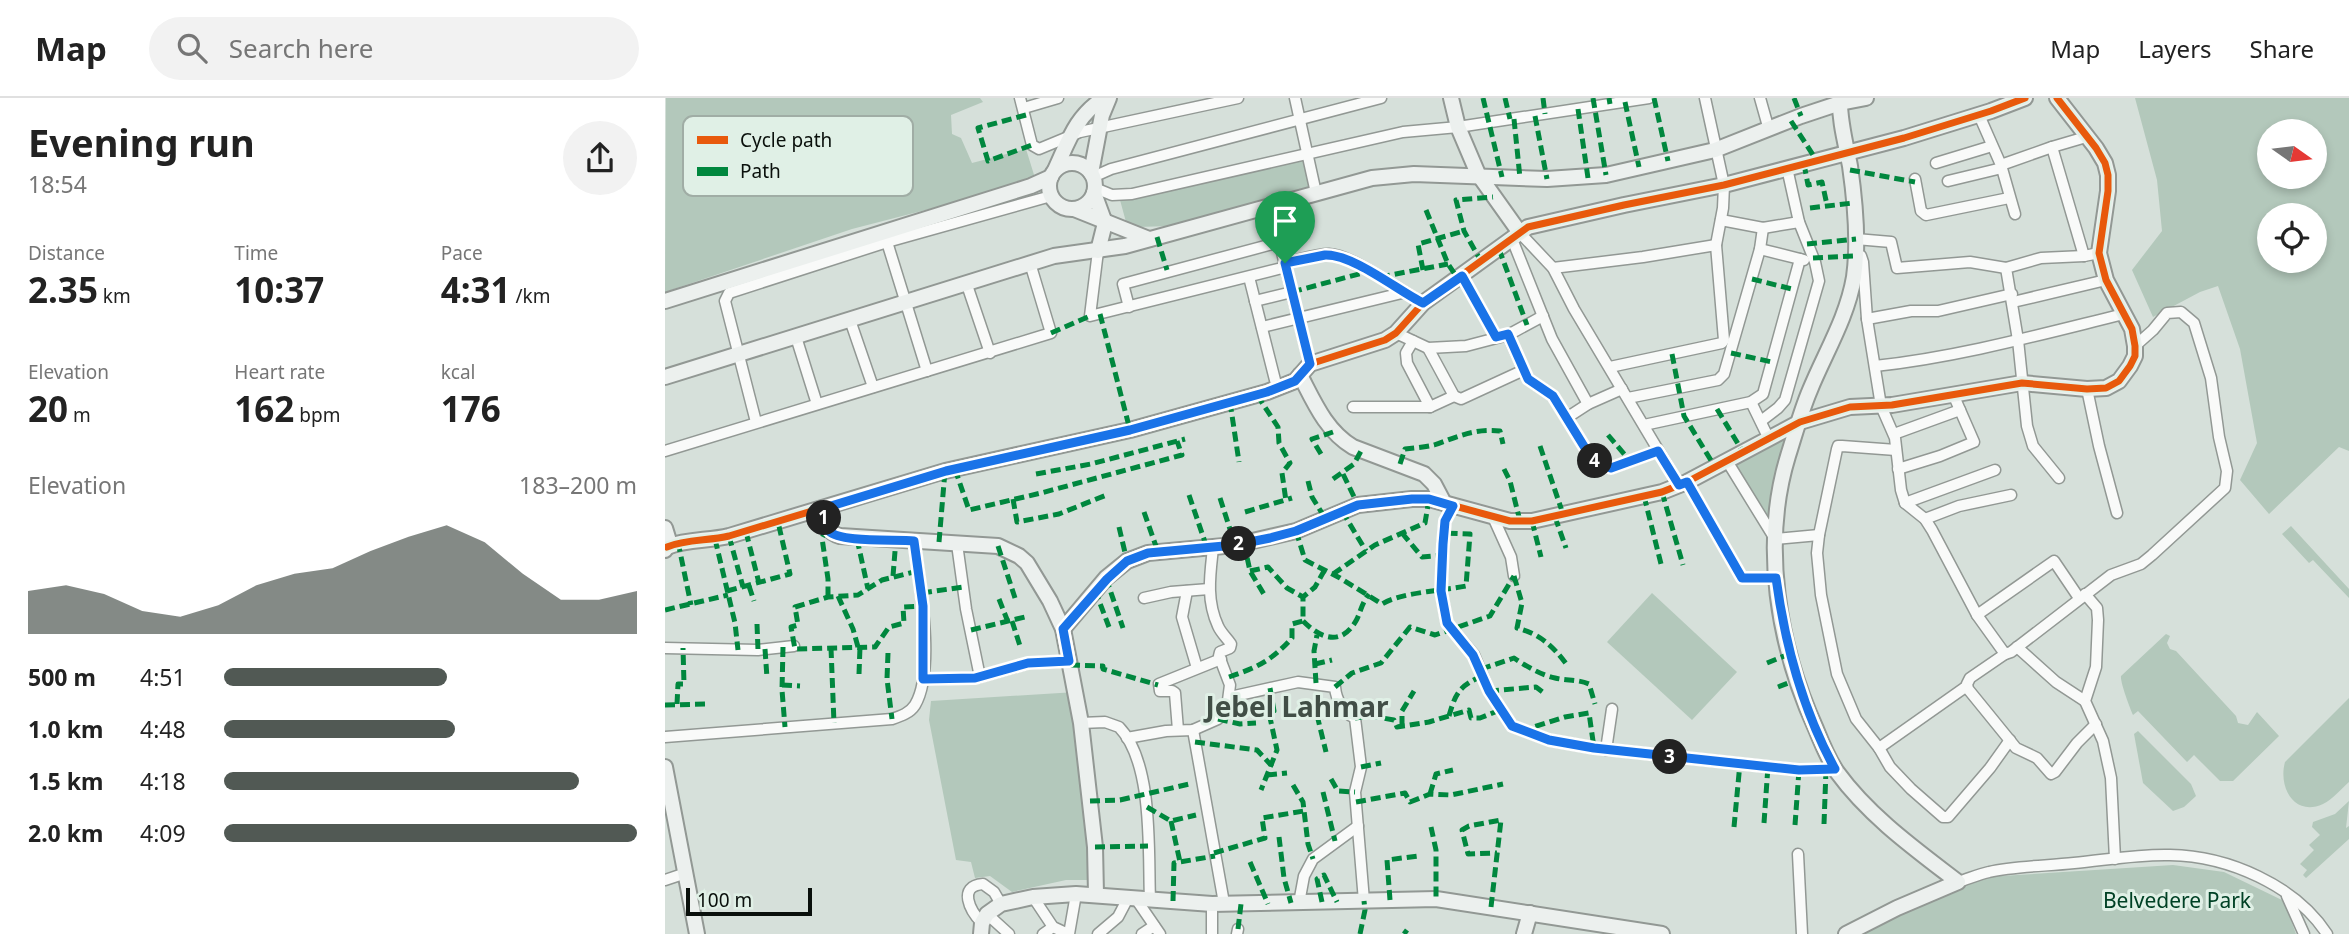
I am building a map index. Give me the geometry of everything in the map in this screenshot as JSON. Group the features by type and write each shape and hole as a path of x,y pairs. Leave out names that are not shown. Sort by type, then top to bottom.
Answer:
{"street":[{"path":"1058,98 1022,103 1035,148 1044,149 1071,135 1238,98"},
{"path":"1074,209 1088,203 1107,98"},
{"path":"1107,98 1081,116 1051,184 1059,205 1149,239"},
{"path":"1295,98 1317,193"},
{"path":"1093,183 1111,169 1381,98"},
{"path":"1451,98 1458,127 1478,174 1516,236 1543,316 1565,365 1588,404"},
{"path":"1093,183 1112,195 1132,194 1403,132 1458,127 1649,98"},
{"path":"1705,98 1724,185 1716,245 1723,342 1725,351 1731,351"},
{"path":"1760,98 1769,130"},
{"path":"665,377 1054,256 1098,251 1149,239 1372,178 1414,174 1478,174 1520,178 1588,178 1715,150 1840,101 1866,98"},
{"path":"666,549 678,542 722,538 946,471 1130,430 1290,384 1305,370 1379,343 1396,332 1423,303 1516,236 1539,223 1724,185 1904,138 2025,98"},
{"path":"2057,98 2105,163 2108,174 2108,191 2092,255"},
{"path":"1840,101 1856,239 1851,292 1840,324 1809,392 1781,483 1775,540 1776,578 1796,680 1812,722 1835,769 1880,819 1958,882"},
{"path":"1979,115 2001,167 2015,214"},
{"path":"1948,181 2001,167 2086,137"},
{"path":"1937,163 1992,146"},
{"path":"1063,629 1094,590 1127,561 1148,553 1235,545 1296,531 1358,505 1412,499 1429,499 1510,521 1532,521 1663,492 1800,422 1850,407 1881,406 2022,383 2087,389 2106,388 2119,381 2130,366 2135,345 2132,329 2092,255 2052,148"},
{"path":"756,422 725,302 729,293 887,242 1051,184 1059,167 1071,163 1085,167 1093,183 1105,223 1098,251 1090,316 1325,255 1335,256 1370,271 1423,303"},
{"path":"1761,421 1778,408 1789,390 1819,281 1815,262 1799,222 1787,168"},
{"path":"1915,179 1921,211 1926,215 2009,198"},
{"path":"665,301 1031,186 1051,184"},
{"path":"1270,205 1298,318 1305,370 1322,417 1342,441 1424,474 1448,504 1441,591 1447,623 1473,655 1500,710 1512,726 1533,735 1606,750 1799,770 1835,769"},
{"path":"1721,220 1763,228 1799,222"},
{"path":"1628,398 1718,380 1724,374 1760,249 1763,228"},
{"path":"1516,236 1553,268 1658,451 1683,483 1742,578 1776,578"},
{"path":"1856,239 1891,242 1897,268 1970,262 2006,268 2041,258 2092,255"},
{"path":"887,242 927,371"},
{"path":"1129,307 1123,284 1280,242"},
{"path":"1553,268 1716,245"},
{"path":"1760,249 1815,262"},
{"path":"1855,256 1861,257 1863,262 1867,319 1881,406 1894,434 1905,503 1925,519 1977,615 2005,654"},
{"path":"1644,425 1751,402 1763,394 1800,259"},
{"path":"665,451 1051,333 1030,263"},
{"path":"2006,268 2018,340 2027,426 2033,446 2059,478"},
{"path":"1249,276 1277,388"},
{"path":"1462,276 1496,337"},
{"path":"1867,319 2012,298 2106,280"},
{"path":"967,285 990,353"},
{"path":"1255,301 1292,292"},
{"path":"1262,327 1402,292"},
{"path":"1879,748 1967,686 1970,678 2017,647 2111,575 2141,564 2225,488 2227,481 2211,378 2194,323 2181,312 2167,313 2153,330 2135,345"},
{"path":"1875,366 1913,362 2124,314"},
{"path":"1396,332 1429,348 1478,345 1508,334 1543,316"},
{"path":"851,320 873,387"},
{"path":"1508,334 1528,379 1553,396 1590,456 1605,467 1615,467 1658,451"},
{"path":"796,337 817,404"},
{"path":"1413,341 1406,353 1407,363 1430,407"},
{"path":"1609,367 1723,342"},
{"path":"1429,348 1454,396 1461,399 1524,370"},
{"path":"665,368 691,369"},
{"path":"1568,417 1588,404 1622,389"},
{"path":"2087,389 2098,446 2117,513"},
{"path":"1898,469 1974,442 1953,394"},
{"path":"1353,407 1430,407 1454,396"},
{"path":"1751,402 1769,439"},
{"path":"1894,434 1960,410"},
{"path":"1896,450 1838,446 1819,535 1817,553 1821,595 1835,665 1856,719 1890,767 1945,818 1964,799 2010,740"},
{"path":"1727,461 1775,540"},
{"path":"1905,503 1995,470"},
{"path":"1925,519 1959,506 2011,495"},
{"path":"821,509 827,528 835,535 857,539 998,546 1019,556 1033,572 1063,629 1081,723 1095,847 1096,894"},
{"path":"1493,517 1511,557 1514,576"},
{"path":"665,528 669,534 666,549"},
{"path":"1775,540 1819,535"},
{"path":"665,737 892,719 908,712 914,706 923,679 923,606 914,541"},
{"path":"957,544 966,609 981,677"},
{"path":"1127,738 1193,730 1218,719 1227,708 1230,697 1229,677 1220,652 1229,649 1231,644 1217,624 1212,609 1209,589 1213,548"},
{"path":"1977,615 2054,561 2082,596 2097,608 2096,667 2085,701"},
{"path":"1144,598 1209,589"},
{"path":"1187,591 1182,617 1197,668"},
{"path":"665,648 758,650 794,646"},
{"path":"2017,647 2056,681 2085,701 2096,724 2103,741 2111,778 2115,859"},
{"path":"1178,730 1175,693 1160,691 1159,685 1221,659"},
{"path":"923,679 981,677 1028,663 1069,661"},
{"path":"1230,697 1298,682 1335,687 1339,701 1349,715 1355,718 1357,725 1356,740 1361,767 1355,792 1364,901"},
{"path":"1967,686 1972,696 2016,748 2042,762 2053,775 2077,743 2096,724"},
{"path":"1606,750 1612,709"},
{"path":"1081,723 1114,724 1123,731 1141,773 1147,807 1138,899 1157,930 1142,934"},
{"path":"1193,730 1218,904 1212,934"},
{"path":"665,767 668,806 686,873 697,934"},
{"path":"1299,903 1304,876 1313,859 1358,826"},
{"path":"1798,854 1802,934"},
{"path":"1846,934 1897,908 1989,872 2171,855 2201,858 2229,865 2261,878 2285,892 2318,920 2327,934"},
{"path":"665,880 686,873"},
{"path":"1001,904 994,892 983,884 970,888 967,899 970,908 983,923 1009,934"},
{"path":"2285,892 2304,934"},
{"path":"1033,897 1053,927 1068,934 1076,894"},
{"path":"983,923 1001,904 1033,897 1076,894 1218,904 1436,899 1662,934"},
{"path":"1098,934 1138,899"},
{"path":"1524,934 1530,913"},
{"path":"1043,934 1053,927"}],"green space":[{"path":"666,98 980,98 983,102 951,115 952,134 961,138 972,163 1026,149 1035,178 995,192 852,229 665,292"},
{"path":"2135,98 2349,98 2349,451 2339,447 2269,514 2240,480 2257,443 2240,349 2218,286 2200,292 2153,317 2132,270 2162,231 2157,180"},
{"path":"1307,156 1313,189 1171,226 1137,227 1126,222 1120,200"},
{"path":"1793,429 1774,533 1732,462"},
{"path":"2291,526 2349,589 2349,598 2313,560 2309,563 2282,534"},
{"path":"1652,593 1737,672 1692,720 1607,642"},
{"path":"2166,634 2170,636 2167,643 2170,649 2176,651 2236,716 2238,723 2248,725 2257,712 2279,736 2233,781 2220,781 2194,755 2187,762 2138,711 2133,715 2121,676"},
{"path":"1076,692 1094,880 1066,880 1012,892 990,876 975,878 971,862 956,860 929,720 931,701"},
{"path":"2349,698 2349,782 2323,804 2313,807 2296,803 2286,790 2283,772 2285,762"},
{"path":"2138,731 2191,784 2196,796 2184,807 2173,811 2143,783 2134,734"},
{"path":"2349,801 2346,828 2349,826 2349,839 2306,878 2303,875 2307,870 2300,864 2314,850 2309,845 2320,835 2312,827 2313,822 2335,814"},
{"name":"Belvedere Park","path":"2173,865 2224,872 2284,901 2296,934 1845,934 1987,873 2001,876"}],"marked path":[{"path":"1483,98 1502,177"},
{"path":"1505,98 1510,119"},
{"path":"1543,98 1545,114"},
{"path":"1593,98 1606,175"},
{"path":"1609,98 1610,104"},
{"path":"1654,98 1668,161"},
{"path":"1794,98 1801,116"},
{"path":"1625,102 1639,167"},
{"path":"1578,109 1588,178"},
{"path":"1026,115 978,128 988,161 1032,145"},
{"path":"1535,116 1547,179"},
{"path":"1514,119 1520,178"},
{"path":"1791,121 1817,161"},
{"path":"1804,164 1808,185 1822,182 1827,205"},
{"path":"1850,170 1915,182"},
{"path":"1482,263 1464,231 1456,200 1493,197"},
{"path":"1810,208 1853,203"},
{"path":"1426,210 1448,264 1458,279"},
{"path":"1423,270 1418,244 1464,231"},
{"path":"1157,237 1167,270"},
{"path":"1807,244 1856,239"},
{"path":"1499,249 1527,325"},
{"path":"1813,258 1855,256"},
{"path":"1380,277 1448,264"},
{"path":"1292,292 1370,271"},
{"path":"1752,279 1792,289"},
{"path":"1100,314 1130,430"},
{"path":"1051,333 1090,316"},
{"path":"1731,353 1772,362"},
{"path":"1672,354 1684,416 1715,467"},
{"path":"1257,395 1278,427 1279,443 1290,463 1282,473 1286,501"},
{"path":"1230,402 1239,462"},
{"path":"1717,409 1743,452"},
{"path":"1400,464 1405,449 1434,445 1474,432 1500,431 1503,444"},
{"path":"1321,454 1312,439 1333,432"},
{"path":"1608,435 1631,462"},
{"path":"1036,474 1091,464 1185,439"},
{"path":"955,469 969,510 1182,455 1177,441"},
{"path":"1540,446 1563,514"},
{"path":"1333,479 1354,464 1361,451"},
{"path":"1504,469 1510,481 1520,521"},
{"path":"939,542 945,471"},
{"path":"1343,474 1358,505"},
{"path":"1308,481 1312,497 1325,518"},
{"path":"1662,492 1683,565"},
{"path":"1013,499 1017,522 1059,514 1109,494"},
{"path":"1189,495 1207,548"},
{"path":"1644,496 1662,568"},
{"path":"1220,498 1235,545"},
{"path":"1245,512 1292,498"},
{"path":"1333,574 1375,545 1425,523 1429,499"},
{"path":"1342,511 1366,551"},
{"path":"1144,512 1158,552"},
{"path":"1555,517 1566,548"},
{"path":"1532,521 1541,557"},
{"path":"727,591 790,574 778,522"},
{"path":"1119,527 1127,561"},
{"path":"827,528 822,538 828,597"},
{"path":"1296,531 1305,560 1382,604 1411,594 1466,586 1470,534 1444,533"},
{"path":"746,532 759,583"},
{"path":"1402,533 1422,557 1443,555"},
{"path":"729,536 743,587"},
{"path":"715,539 735,623 738,650"},
{"path":"857,539 868,589"},
{"path":"893,576 896,539"},
{"path":"678,542 691,605"},
{"path":"1244,543 1250,571 1265,596"},
{"path":"998,546 1015,598"},
{"path":"1250,571 1268,567 1287,588 1303,597"},
{"path":"918,571 882,580 858,595 828,597 795,607 798,625 791,627 795,649 875,647 889,627 904,623 903,607 923,606"},
{"path":"1229,677 1263,662 1292,638 1292,624 1303,621 1303,597 1315,587 1324,571"},
{"path":"1514,576 1522,603 1517,628 1545,642 1567,665"},
{"path":"1335,687 1352,673 1381,663 1410,627 1435,635 1490,616 1514,576"},
{"path":"1106,578 1123,628"},
{"path":"749,586 754,601"},
{"path":"922,593 963,587"},
{"path":"1095,590 1109,627"},
{"path":"1303,621 1324,636 1338,637 1351,628 1369,594"},
{"path":"665,610 728,595"},
{"path":"838,596 858,647"},
{"path":"999,599 1008,622"},
{"path":"971,630 1025,617"},
{"path":"1012,621 1020,646"},
{"path":"757,624 758,650"},
{"path":"1316,683 1314,651 1317,635"},
{"path":"783,647 785,727"},
{"path":"859,674 860,647"},
{"path":"677,704 678,684 684,684 683,648"},
{"path":"831,648 834,723"},
{"path":"765,649 767,678"},
{"path":"888,653 887,679 892,719"},
{"path":"1767,663 1789,654"},
{"path":"1481,669 1514,658 1550,677 1589,684 1595,704"},
{"path":"1315,664 1332,660"},
{"path":"1070,665 1103,666 1103,669 1158,685"},
{"path":"1449,716 1460,690 1484,675"},
{"path":"1778,687 1796,680"},
{"path":"782,685 800,686"},
{"path":"1489,691 1536,687 1544,693"},
{"path":"1270,688 1274,711 1269,713 1277,750 1271,765"},
{"path":"1402,726 1402,711 1414,691"},
{"path":"665,705 708,704"},
{"path":"1355,718 1371,716 1394,720 1397,727 1429,722 1469,710 1471,718 1480,718 1500,710"},
{"path":"1521,731 1565,717 1589,713 1594,748"},
{"path":"1317,715 1326,752"},
{"path":"1218,719 1240,724 1256,723"},
{"path":"1195,742 1257,750 1271,765 1261,790"},
{"path":"1361,767 1381,763"},
{"path":"1734,827 1740,763"},
{"path":"1764,823 1768,766"},
{"path":"1430,794 1436,774 1453,770"},
{"path":"1795,825 1799,770"},
{"path":"1824,824 1826,770"},
{"path":"1267,775 1287,773"},
{"path":"1331,779 1338,791 1355,792"},
{"path":"1090,801 1120,800 1189,784"},
{"path":"1356,802 1405,793 1410,802 1430,794 1451,795 1503,784"},
{"path":"1293,785 1303,802 1308,844 1313,859"},
{"path":"1323,792 1335,841"},
{"path":"1147,807 1171,821 1196,815"},
{"path":"1214,853 1265,838 1262,818 1304,811"},
{"path":"1491,907 1501,820 1469,826 1462,830 1468,854 1497,853"},
{"path":"1171,821 1180,862"},
{"path":"1431,827 1436,850 1436,899"},
{"path":"1279,837 1284,878 1291,903"},
{"path":"1095,847 1148,846"},
{"path":"1173,901 1174,863 1215,856"},
{"path":"1390,900 1387,860 1418,856"},
{"path":"1250,862 1268,904"},
{"path":"1322,902 1317,879 1324,875 1337,902"},
{"path":"1360,934 1364,901"},
{"path":"1238,929 1241,904"},
{"path":"1404,934 1407,930"}],"cycle path":[{"path":"667,547 729,536 945,471 1130,430 1267,392 1295,381 1310,364 1385,340 1396,333 1423,303 1528,227 1724,185 1904,138 2025,98"},
{"path":"1063,629 1106,578 1127,561 1148,553 1235,545 1296,531 1358,505 1412,499 1429,499 1510,521 1532,521 1662,492 1687,482 1800,422 1850,407 1892,405 2022,383 2087,389 2106,388 2119,381 2135,356 2132,329 2106,280 2099,253 2108,175 2105,163 2096,148 2057,98"}],"district":[{"name":"Jebel Lahmar","path":"1297,707"}],"route":[{"path":"1331,254 1370,271 1423,303 1462,276 1496,337 1508,334 1528,379 1553,396 1590,456 1605,467 1611,468 1658,451 1679,485 1687,482 1742,578 1776,578 1796,680 1812,722 1835,769 1799,770 1577,746 1549,740 1512,726 1489,691 1473,655 1447,623 1441,591 1443,544 1445,521 1453,506 1429,499 1358,505 1296,531 1235,545 1148,553 1127,561 1094,590 1063,629 1069,661 1028,663 975,678 923,679 923,606 914,541 857,539 835,535 827,528 821,509 946,471 1130,430 1290,384 1310,364 1285,263 1331,254"}]}
